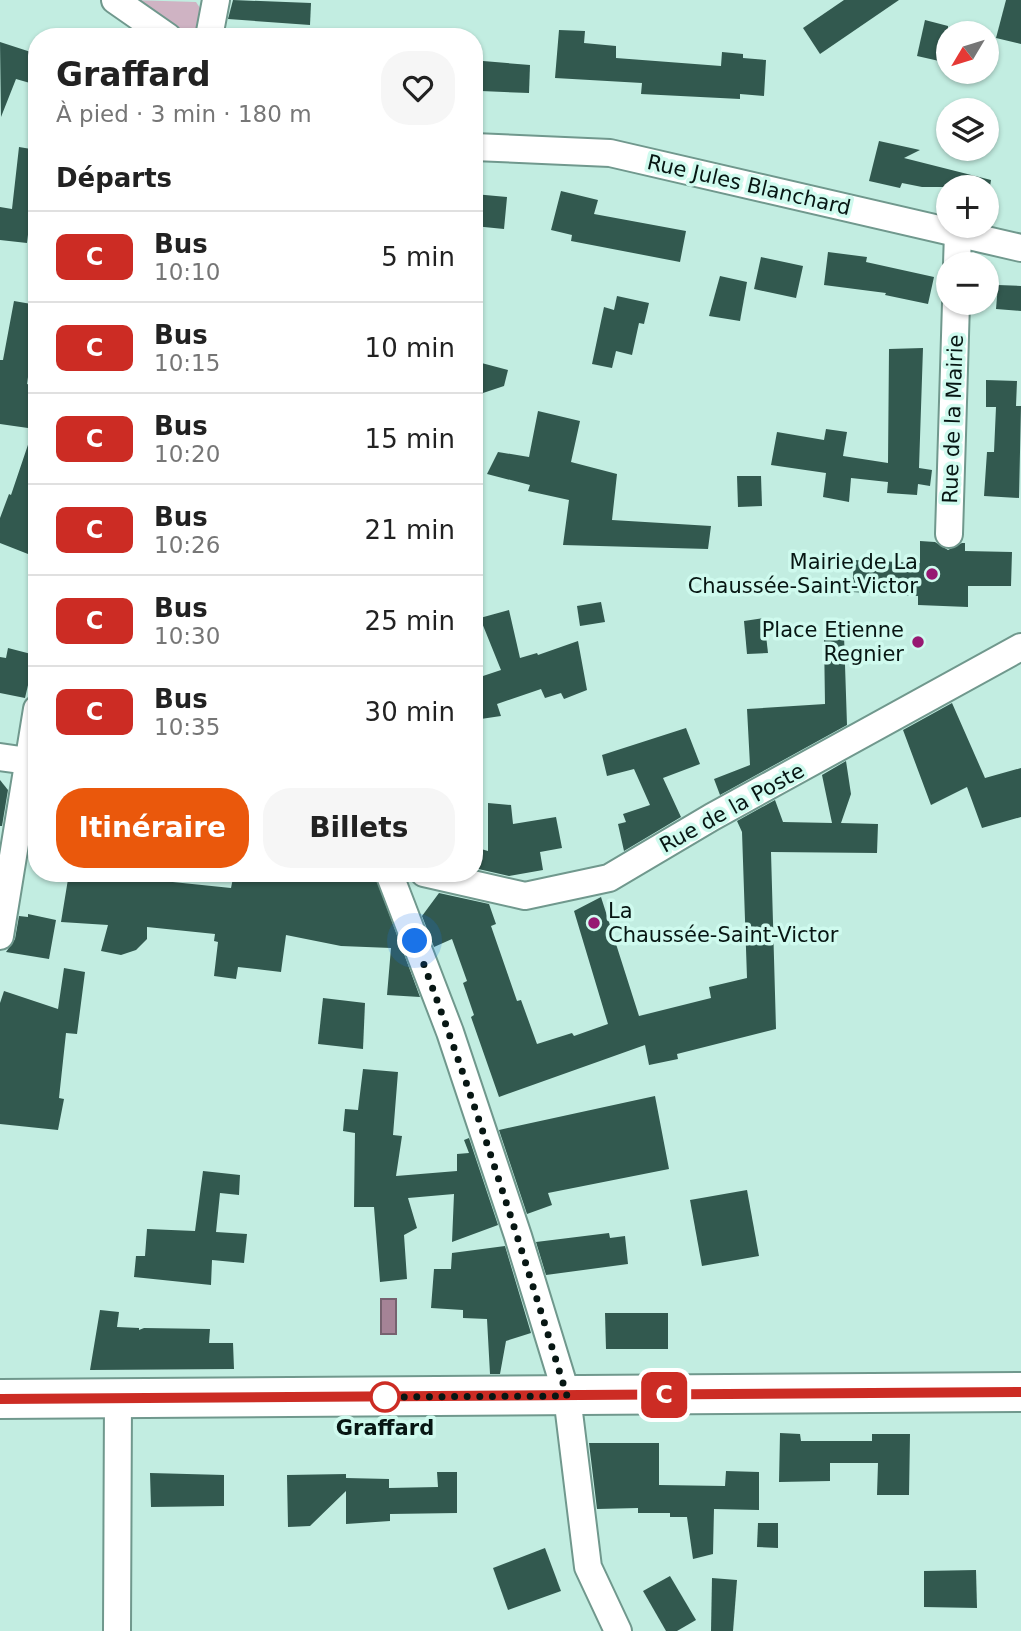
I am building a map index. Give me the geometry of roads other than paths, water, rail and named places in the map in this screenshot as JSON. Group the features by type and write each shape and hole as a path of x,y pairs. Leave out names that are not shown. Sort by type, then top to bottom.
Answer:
{"main road":[{"path":"0,1399 1021,1392"}],"street":[{"path":"115,0 155,28"},
{"path":"211,28 216,0"},
{"name":"Rue Jules Blanchard","path":"483,146 610,153 936,228"},
{"name":"Rue Jules Blanchard","path":"978,238 1021,248"},
{"name":"Rue de la Mairie","path":"949,534 956,315"},
{"name":"Rue de la Poste","path":"464,882 525,896 609,878 712,817 1021,647"},
{"path":"0,757 28,761 0,936"},
{"path":"392,882 450,1032 518,1236 567,1396 588,1567 618,1631"},
{"path":"117,1631 118,1399"}],"place":[{"name":"Mairie de La Chaussée-Saint-Victor","path":"932,574"},
{"name":"Place Etienne Regnier","path":"918,642"},
{"name":"La Chaussée-Saint-Victor","path":"594,923"},
{"name":"Graffard","path":"385,1397"}]}
